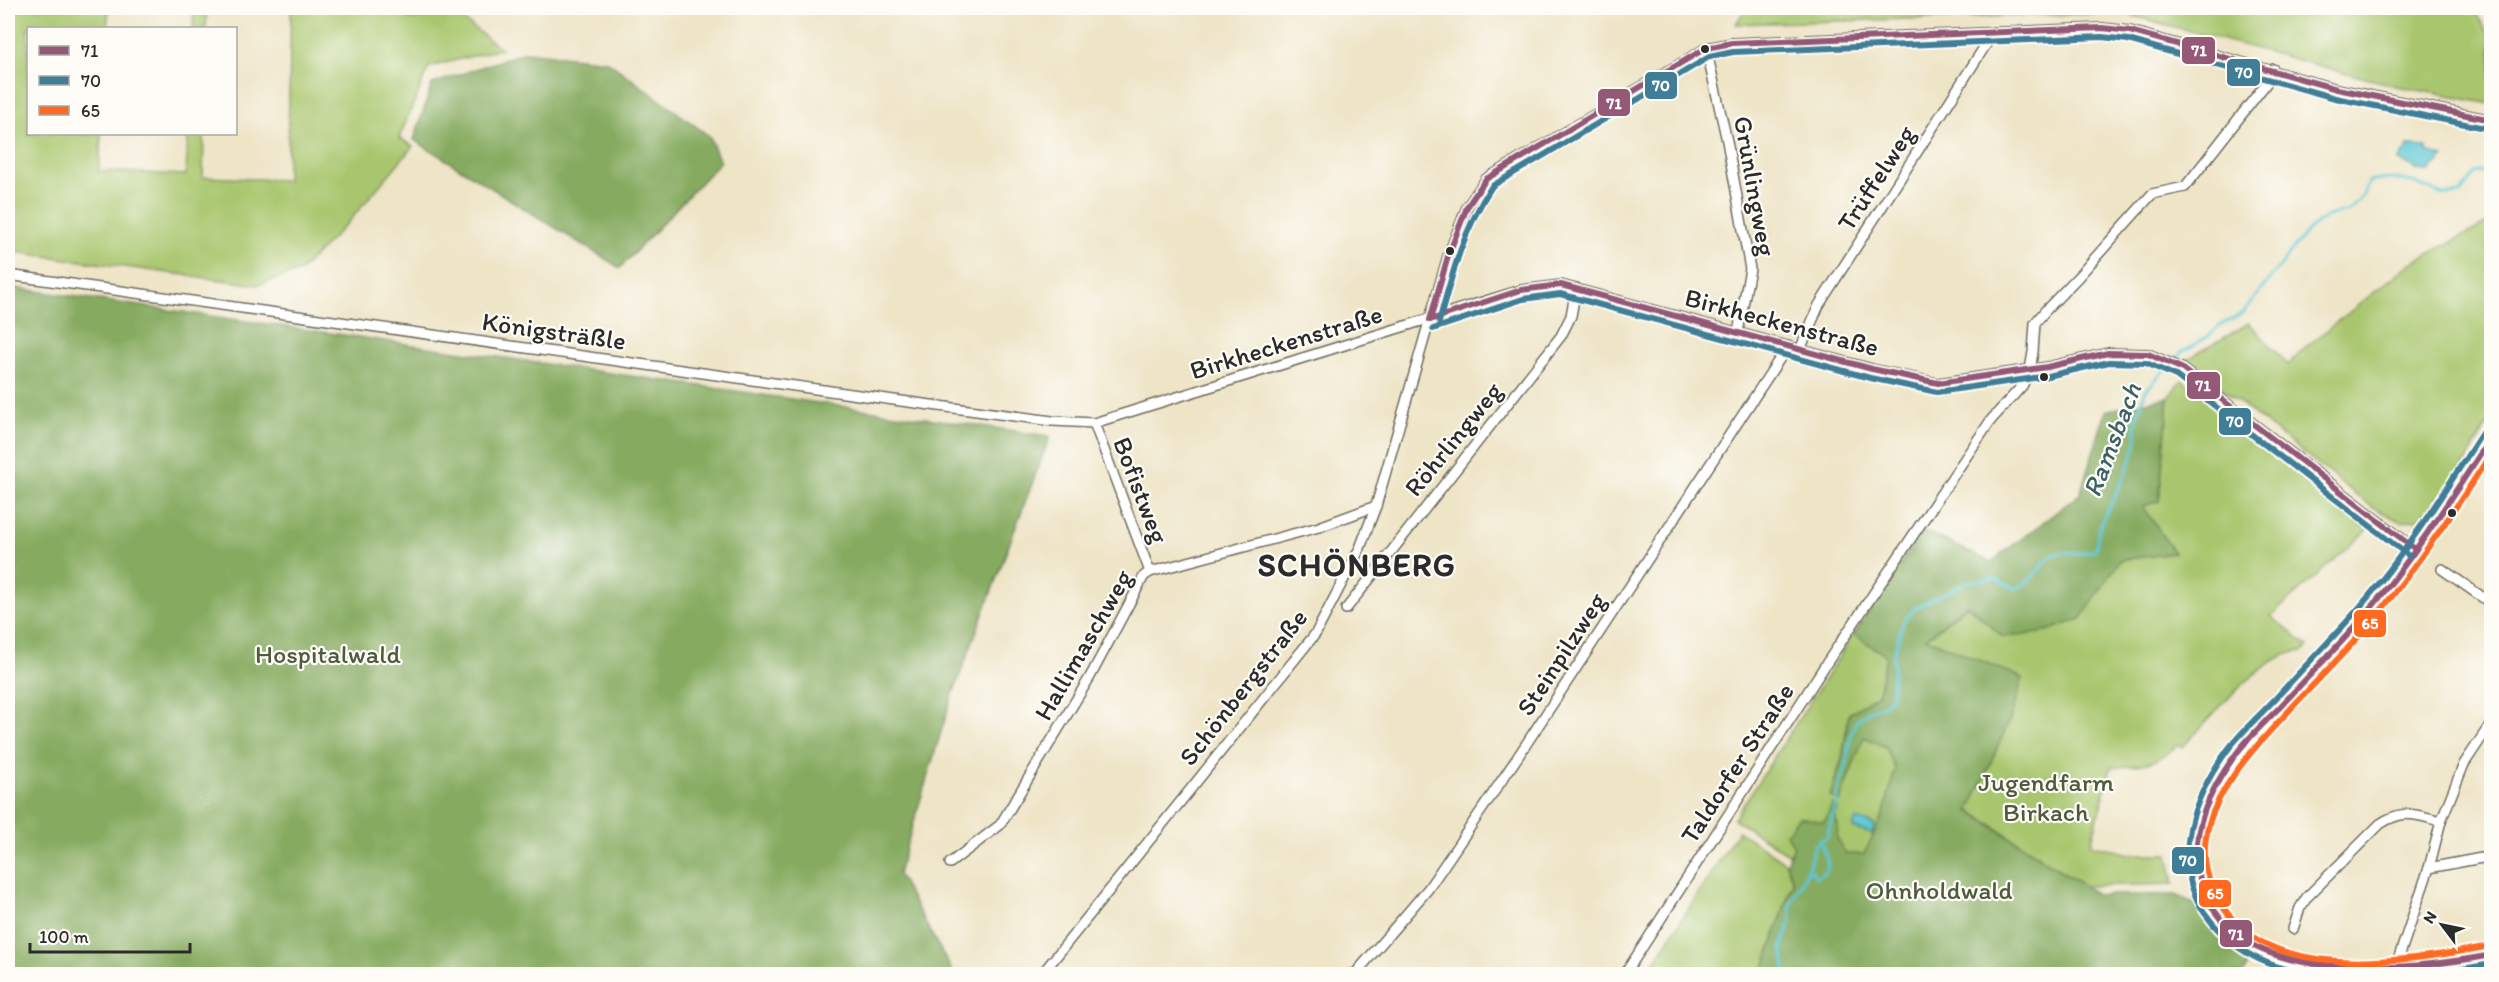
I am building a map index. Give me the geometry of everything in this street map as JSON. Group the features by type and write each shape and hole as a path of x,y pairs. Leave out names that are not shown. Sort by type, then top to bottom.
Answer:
{"main road":[{"path":"2492,435 2449,502 2365,615 2237,753 2204,811 2195,846 2199,878 2208,901 2230,930 2261,952 2292,962 2323,968 2394,972 2492,955"}],"street":[{"path":"1707,48 1732,43 2102,28 2130,31 2273,69 2337,89 2492,120"},
{"name":"Trüffelweg","path":"1800,350 1819,305 1994,32"},
{"name":"Schönbergstraße","path":"1042,975 1316,633 1360,548 1376,506 1448,256 1467,207 1486,179 1707,48"},
{"name":"Grünlingweg","path":"1707,48 1727,141 1750,269 1738,332"},
{"path":"2030,369 2035,323 2152,194 2185,187 2268,81 2273,69"},
{"name":"Königsträßle","path":"8,275 923,404 1052,421 1094,423"},
{"name":"Birkheckenstraße","path":"1094,423 1521,290 1552,285 1576,288 1800,350 1903,377 1938,383 2030,369 2108,353 2148,354 2181,368 2415,549"},
{"name":"Röhrlingweg","path":"1346,609 1561,336 1571,316 1576,288"},
{"name":"Steinpilzweg","path":"1355,975 1428,889 1530,739 1788,346"},
{"name":"Taldorfer Straße","path":"1625,975 1824,667 1991,420 2022,386 2030,369"},
{"name":"Bofistweg","path":"1094,423 1150,572"},
{"name":"Hallimaschweg","path":"950,863 1000,825 1089,677 1144,576 1150,572 1319,527 1376,506"},
{"path":"2442,569 2492,604"},
{"path":"2394,972 2429,868 2441,821 2464,764 2492,722"},
{"path":"2293,929 2300,908 2307,897 2380,824 2389,818 2407,813 2441,821"},
{"path":"2429,868 2492,856"}],"green space":[{"path":"8,8 109,8 107,27 27,27 27,135 101,135 99,171 186,175 188,135 204,135 203,177 287,180 291,8 393,8 411,19 456,14 501,49 429,67 399,138 413,146 352,218 300,271 258,285 8,251"},
{"path":"194,8 207,8 206,27 193,27"},
{"path":"1746,8 2472,8 2491,37 2491,104 2396,86 2122,13 1736,24"},
{"path":"525,52 607,61 709,136 720,162 620,268 414,140 432,84"},
{"path":"2491,221 2491,418 2445,491 2419,519 2401,522 2372,507 2186,360 2249,323 2288,365 2307,346 2410,264"},
{"name":"Hospitalwald","path":"8,287 1050,436 951,699 898,874 954,974 8,974"},
{"name":"Jugendfarm Birkach","path":"2182,380 2359,515 2369,529 2271,616 2308,647 2303,652 2289,653 2256,673 2183,747 2177,745 2154,761 2111,768 2091,844 2129,854 2168,854 2174,884 2084,886 1969,810 2010,719 1926,639 1968,605 2003,637 2081,619 2120,560 2174,553 2142,506 2159,501 2169,397"},
{"name":"Ohnholdwald","path":"2169,397 2159,501 2143,506 2174,553 2120,560 2081,619 2041,633 2003,637 1967,605 1926,638 2023,678 2010,719 1969,811 2098,895 2176,895 2202,907 2225,936 2253,956 2243,974 1762,974 1793,882 1786,863 1794,846 1786,834 1799,817 1824,822 1833,804 1838,807 1834,815 1838,825 1837,838 1846,854 1864,854 1884,813 1895,769 1886,747 1864,737 1839,802 1830,796 1842,759 1849,714 1878,694 1886,656 1854,634 1922,530 1991,562 2080,494 2106,411"},
{"path":"1854,634 1886,655 1878,694 1849,714 1842,759 1830,796 1840,802 1860,727 1896,707 1906,765 1859,873 1821,835 1793,857 1734,819"},
{"path":"1738,831 1786,863 1793,882 1762,974 1647,974"}],"water":[{"path":"2408,146 2427,147 2427,152 2444,157 2429,171 2415,170 2414,167 2398,161"},
{"path":"1856,819 1875,825 1872,834 1853,828"}],"waterway":[{"name":"Ramsbach","path":"1784,974 1782,946 1791,922 1790,905 1807,872 1815,845 1827,837 1838,796 1839,783 1846,768 1851,734 1857,720 1869,711 1884,705 1892,695 1894,653 1903,622 1915,608 1967,582 1995,578 2015,589 2029,581 2047,560 2059,553 2085,553 2096,549 2099,527 2125,476 2136,447 2136,421 2145,391 2182,352 2209,336 2220,325 2243,313 2308,230 2327,216 2349,211 2364,195 2369,182 2386,179 2403,180 2422,185 2441,194 2452,195 2460,194 2476,173 2492,169"},
{"name":"Ramsbach","path":"1807,872 1811,870 1816,877 1823,874 1828,866 1820,840"}],"transit line":[{"name":"71","path":"1430,320 1448,256 1467,207 1486,179 1706,48 1732,43 2102,28 2130,31 2337,89 2492,120"},
{"name":"70","path":"1439,322 1466,235 1492,186 1709,57 1733,52 2102,37 2128,40 2335,98 2490,129"},
{"name":"71","path":"1430,320 1521,290 1561,285 1872,369 1938,383 2047,367 2108,353 2148,354 2181,368 2415,549"},
{"name":"70","path":"1433,329 1523,299 1560,294 1870,378 1937,392 2048,376 2109,362 2146,363 2176,376 2409,556"},
{"name":"70","path":"2305,974 2275,966 2248,954 2224,936 2204,912 2194,891 2188,870 2187,849 2196,806 2216,766 2234,741 2349,620 2393,566 2484,430"},
{"name":"71","path":"2492,436 2432,527 2383,593 2345,638 2236,754 2210,798 2201,820 2197,842 2197,864 2202,886 2213,908 2230,930 2255,947 2285,958 2355,967 2428,964 2492,955"},
{"name":"65","path":"2490,946 2428,957 2356,962 2288,953 2258,940 2234,921 2214,893 2206,865 2206,838 2213,811 2244,761 2374,619 2435,537 2492,452"},
{"name":"70","path":"2433,974 2492,964"}],"district":[{"name":"SCHÖNBERG","path":"1357,565"}]}
